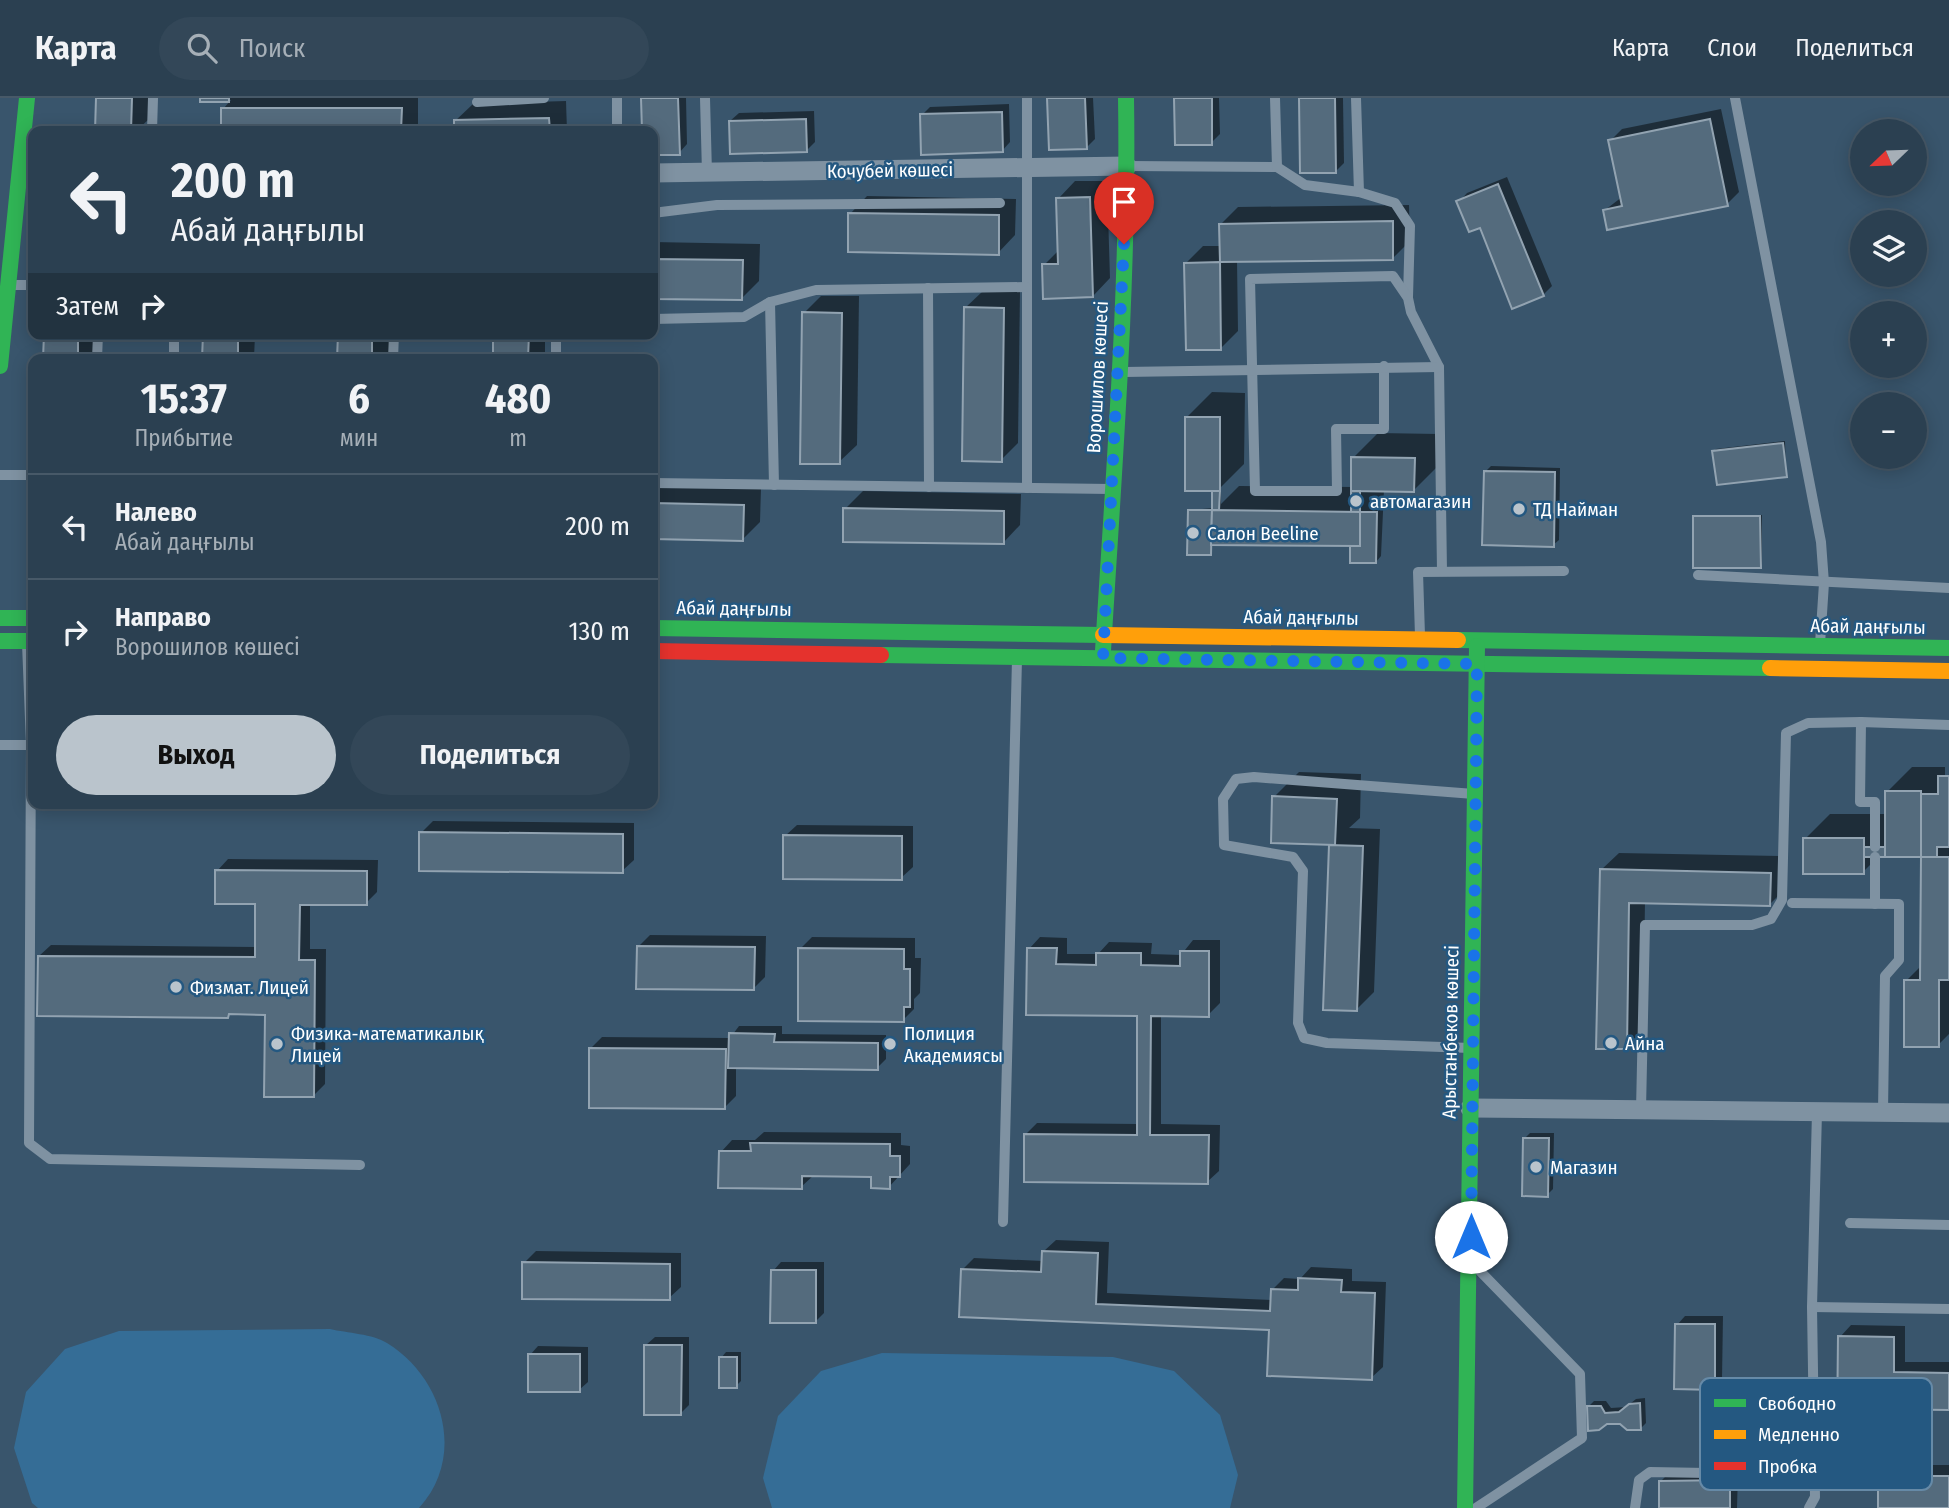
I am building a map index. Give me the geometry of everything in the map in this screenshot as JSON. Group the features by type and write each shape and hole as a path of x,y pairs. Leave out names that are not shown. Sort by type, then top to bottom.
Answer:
{"main road":[{"path":"0,366 27,98"},
{"name":"Ворошилов көшесі","path":"1103,658 1120,372 1127,166 1126,98"},
{"path":"0,618 28,618"},
{"name":"Абай даңғылы","path":"658,628 1949,648"},
{"path":"0,641 28,641"},
{"name":"Арыстанбеков көшесі","path":"1465,1508 1471,1263 1470,1108 1477,641"},
{"path":"658,651 1949,671"}],"street":[{"name":"Кочубей көшесі","path":"658,173 1127,166"},
{"path":"1470,1108 1949,1113"}],"lane":[{"path":"152,126 153,98"},
{"path":"477,102 544,98"},
{"path":"617,98 617,126"},
{"path":"705,98 707,173"},
{"path":"1027,98 1027,488"},
{"path":"1275,98 1277,167"},
{"path":"1356,98 1359,192"},
{"path":"1735,98 1821,542 1824,583 1818,669"},
{"path":"1127,166 1277,167 1305,185 1359,192 1395,203 1410,226 1410,312 1439,368 1441,572"},
{"path":"658,212 717,205 1000,203"},
{"path":"1384,366 1384,429 1336,429 1337,491 1255,491 1250,279 1393,276 1408,298"},
{"path":"8,285 28,285"},
{"path":"658,319 744,317 771,302 816,290 1026,286"},
{"path":"928,288 929,487"},
{"path":"771,302 774,485"},
{"path":"1120,372 1384,366 1439,368"},
{"path":"0,475 28,475"},
{"path":"658,483 1112,489"},
{"path":"1420,640 1418,572 1564,571"},
{"path":"1698,575 1949,588"},
{"path":"1003,1222 1017,634"},
{"path":"1641,1110 1645,925 1752,925 1771,919 1782,900 1786,733 1808,723 1861,722 1949,726"},
{"path":"1861,722 1860,802 1875,802 1875,904"},
{"path":"0,745 28,745"},
{"path":"1471,1048 1327,1043 1304,1038 1298,1023 1303,871 1293,856 1224,845 1223,799 1236,779 1254,777 1475,794"},
{"path":"31,809 29,1143 50,1159 360,1165"},
{"path":"1792,903 1899,904 1899,960 1885,976 1883,1112"},
{"path":"1813,1378 1812,1307 1817,1112"},
{"path":"1850,1223 1949,1225"},
{"path":"1471,1263 1580,1374 1582,1438 1476,1508"},
{"path":"1812,1307 1949,1309"},
{"path":"1635,1508 1639,1480 1650,1472 1700,1473"},
{"path":"1809,1508 1815,1497 1815,1490"}],"shaded area":[{"path":"330,1329 387,1343 407,1358 423,1376 435,1397 445,1443 442,1466 433,1488 419,1508 38,1508 32,1503 14,1448 26,1392 65,1349 119,1331"},
{"path":"882,1353 1113,1357 1174,1371 1220,1415 1238,1475 1230,1508 772,1508 763,1478 778,1416 821,1371"}],"building":[{"path":"96,98 132,98 131,126 95,126"},
{"path":"200,98 229,98 229,102 200,102"},
{"path":"641,98 678,98 680,155 658,155 658,126 642,126"},
{"path":"1047,98 1085,98 1087,149 1049,150"},
{"path":"1174,98 1212,98 1212,145 1175,145"},
{"path":"1299,98 1335,98 1336,173 1300,173"},
{"path":"221,108 402,108 401,126 221,126"},
{"path":"1002,112 1003,152 921,155 920,114"},
{"path":"549,118 550,126 454,126 454,120"},
{"path":"806,119 807,152 730,154 729,121"},
{"path":"1710,119 1728,206 1607,230 1603,210 1622,206 1608,140"},
{"path":"1498,184 1544,296 1512,309 1480,228 1469,232 1456,201"},
{"path":"1090,197 1093,297 1043,299 1042,264 1058,264 1056,198"},
{"path":"848,213 999,215 999,255 848,252"},
{"path":"1393,221 1393,260 1220,262 1219,224"},
{"path":"658,259 743,260 742,300 658,299"},
{"path":"1220,262 1221,350 1186,350 1184,263"},
{"path":"964,307 1004,308 1002,462 962,461"},
{"path":"802,312 842,313 840,464 800,464"},
{"path":"44,340 78,340 78,354 43,354"},
{"path":"203,340 238,340 238,354 202,354"},
{"path":"338,340 372,340 372,354 337,354"},
{"path":"493,340 529,340 528,354 493,354"},
{"path":"1185,417 1220,417 1220,491 1185,491"},
{"path":"1783,443 1787,477 1717,485 1712,451"},
{"path":"1351,457 1415,458 1414,492 1351,491"},
{"name":"ТД Найман","path":"1484,471 1555,472 1554,547 1482,545"},
{"path":"1212,491 1220,491 1219,510 1212,510"},
{"path":"1351,491 1360,491 1360,512 1351,512"},
{"path":"658,503 744,505 743,541 658,539"},
{"path":"843,508 1004,511 1004,544 843,542"},
{"path":"1188,510 1212,510 1211,555 1187,555"},
{"path":"1212,510 1360,512 1360,546 1211,545"},
{"path":"1360,512 1377,512 1376,563 1350,563 1350,546 1360,546"},
{"path":"1693,516 1760,516 1761,568 1693,568"},
{"path":"1938,776 1949,776 1949,847 1937,847 1937,857 1921,857 1921,794 1938,794"},
{"path":"1885,791 1921,791 1921,857 1885,857"},
{"path":"1272,796 1337,799 1335,845 1271,843"},
{"path":"419,832 623,834 623,873 419,871"},
{"path":"783,835 902,836 902,880 783,879"},
{"path":"1803,838 1864,838 1864,874 1803,874"},
{"path":"1329,845 1363,846 1357,1011 1323,1010"},
{"path":"1864,847 1885,847 1885,857 1864,857"},
{"path":"1921,857 1949,857 1949,980 1939,980 1939,1047 1904,1047 1904,980 1920,980"},
{"path":"1600,869 1771,873 1770,906 1629,903 1627,1049 1596,1049"},
{"name":"Физмат. Лицей","path":"215,870 367,871 367,905 300,905 299,960 315,960 314,1097 264,1097 265,1015 229,1014 228,1018 37,1016 38,956 255,957 255,904 215,904"},
{"path":"637,946 755,947 754,990 636,989"},
{"path":"798,948 904,949 904,969 910,969 910,1007 904,1007 904,1022 798,1021"},
{"path":"1027,948 1057,948 1056,964 1096,965 1096,953 1141,953 1141,965 1180,966 1180,951 1209,951 1209,1017 1151,1016 1150,1135 1209,1135 1208,1184 1024,1182 1024,1134 1137,1135 1137,1016 1026,1015"},
{"path":"729,1033 775,1034 774,1042 878,1043 878,1070 728,1068"},
{"path":"589,1048 726,1049 725,1109 589,1108"},
{"name":"Магазин","path":"1523,1138 1549,1138 1548,1197 1522,1196"},
{"path":"750,1143 890,1144 890,1156 900,1156 900,1177 890,1177 890,1189 871,1188 871,1177 802,1176 802,1189 718,1188 719,1151 751,1151"},
{"path":"1042,1251 1098,1253 1096,1304 1270,1311 1271,1289 1298,1290 1298,1278 1342,1280 1341,1292 1375,1293 1372,1380 1267,1376 1269,1330 959,1317 961,1269 1041,1272"},
{"path":"522,1262 670,1264 670,1300 522,1299"},
{"path":"771,1270 816,1270 816,1323 770,1323"},
{"path":"1675,1324 1715,1324 1715,1378 1700,1378 1700,1390 1674,1389"},
{"path":"1838,1336 1894,1337 1894,1372 1949,1373 1949,1410 1932,1410 1932,1378 1838,1378"},
{"path":"644,1345 682,1345 681,1415 644,1415"},
{"path":"528,1354 580,1354 580,1392 528,1392"},
{"path":"719,1357 737,1357 737,1388 719,1388"},
{"path":"1640,1403 1641,1430 1627,1430 1620,1424 1607,1424 1599,1430 1588,1431 1587,1406 1601,1406 1605,1413 1619,1412 1629,1404"},
{"path":"1932,1476 1949,1476 1949,1508 1878,1508 1878,1490 1932,1490"},
{"path":"1700,1480 1700,1490 1730,1490 1730,1508 1659,1508 1659,1481"}],"traffic: fast":[{"path":"0,366 27,98"},
{"path":"1103,651 1123,305 1126,98"},
{"path":"0,618 28,618"},
{"path":"658,628 1103,635"},
{"path":"1458,640 1949,648"},
{"path":"0,641 28,641"},
{"path":"1465,1508 1477,646"},
{"path":"881,655 1770,668"}],"traffic: slow":[{"path":"1103,635 1458,640"},
{"path":"1770,668 1949,671"}],"traffic: jam":[{"path":"658,651 881,655"}],"place":[{"name":"автомагазин","path":"1356,501"},
{"name":"ТД Найман","path":"1519,509"},
{"name":"Cалон Beeline","path":"1193,533"},
{"name":"Физмат. Лицей","path":"176,987"},
{"name":"Айна","path":"1611,1043"},
{"name":"Физика-математикалық Лицей","path":"277,1044"},
{"name":"Полиция Академиясы","path":"890,1044"},
{"name":"Магазин","path":"1536,1167"}],"route":[{"path":"1124,244 1120,372 1103,658 1477,664 1470,1108 1471,1237"}]}
